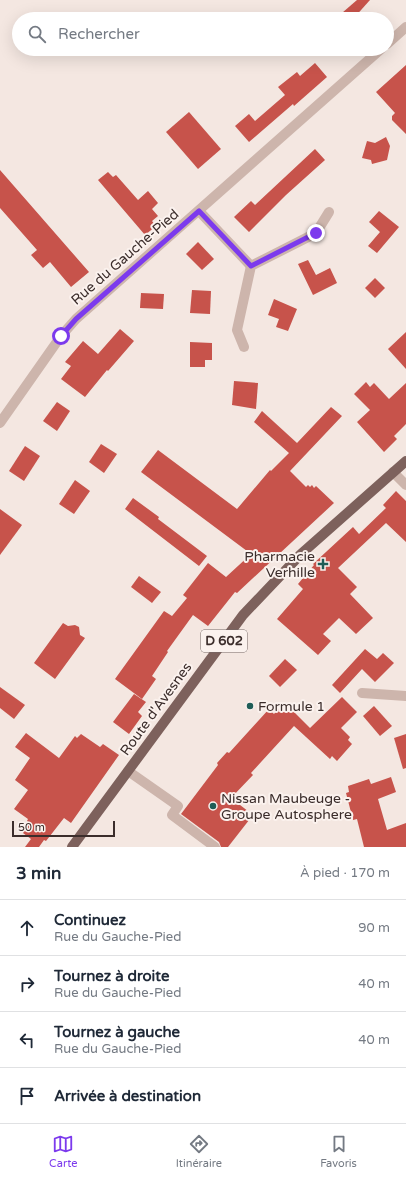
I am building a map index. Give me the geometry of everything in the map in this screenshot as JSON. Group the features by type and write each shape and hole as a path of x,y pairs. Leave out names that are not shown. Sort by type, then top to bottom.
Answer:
{"main road":[{"name":"Route d'Avesnes","path":"72,847 243,615 301,554 406,460"}],"street":[{"path":"394,39 404,31"},
{"name":"Rue du Gauche-Pied","path":"0,423 61,336 76,319 373,56"},
{"name":"Rue du Gauche-Pied","path":"199,211 251,266"},
{"path":"244,348 237,330 251,266 316,233 329,212"},
{"path":"393,472 406,485"},
{"path":"362,693 406,696"},
{"path":"128,771 178,806 172,815 215,847"}],"building":[{"path":"357,0 370,0 359,12 343,12"},
{"path":"315,63 327,77 249,142 235,126 249,114 255,121 285,95 278,87 297,72 300,76"},
{"path":"406,65 406,134 392,120 392,116 395,113 376,92"},
{"path":"189,112 221,149 198,169 166,132"},
{"path":"386,137 390,146 387,160 372,164 371,160 362,158 367,141 375,143"},
{"path":"315,149 325,160 286,195 249,232 234,217 251,201 255,205"},
{"path":"0,170 89,272 71,287 50,262 43,268 31,255 37,250 0,208"},
{"path":"108,172 113,177 116,175 138,200 148,191 158,203 152,209 158,216 152,221 156,226 145,235 98,180"},
{"path":"379,211 399,227 377,253 368,246 380,232 369,222"},
{"path":"198,242 214,259 202,270 186,254"},
{"path":"308,260 316,275 330,268 337,283 313,295 298,264"},
{"path":"375,278 385,288 375,298 365,288"},
{"path":"192,290 211,291 210,314 190,313"},
{"path":"141,293 164,294 163,309 140,308"},
{"path":"274,299 297,309 288,331 276,327 279,319 268,315"},
{"path":"120,329 134,341 108,371 107,370 85,397 61,379 71,366 65,362 83,341 98,354"},
{"path":"406,332 406,369 388,349"},
{"path":"190,342 212,343 212,360 205,360 205,367 190,367"},
{"path":"234,381 258,383 256,409 232,405"},
{"path":"366,382 370,387 374,383 389,399 406,383 406,424 394,436 397,439 384,452 357,422 370,410 354,394"},
{"path":"57,402 70,411 57,431 43,421"},
{"path":"331,407 342,416 290,471 306,487 308,485 310,487 312,485 314,488 316,486 334,503 237,593 235,592 208,626 193,615 167,651 168,652 152,676 156,679 142,699 115,679 164,611 172,616 187,598 183,595 208,563 226,577 251,554 141,472 158,450 237,509 270,470 271,471 289,453 254,422 262,411 297,443"},
{"path":"101,444 117,454 104,473 89,462"},
{"path":"25,446 40,456 24,481 9,471"},
{"path":"75,480 90,491 74,514 59,504"},
{"path":"396,491 406,501 406,542 386,523 338,568 357,587 350,594 373,618 356,634 339,618 323,634 331,641 318,655 277,619 303,589 298,584 314,565 313,564 353,527 359,534 386,508 383,505"},
{"path":"133,498 207,556 199,566 125,509"},
{"path":"0,509 22,525 0,555"},
{"path":"139,576 161,592 152,603 131,587"},
{"path":"63,623 68,626 75,625 79,627 80,635 85,638 55,679 34,663"},
{"path":"365,649 377,659 383,653 394,663 375,682 362,669 340,693 332,685"},
{"path":"285,659 297,670 280,687 269,676"},
{"path":"0,687 25,705 14,719 0,708"},
{"path":"134,694 146,702 138,712 142,716 129,734 113,722"},
{"path":"342,697 357,712 341,728 350,737 348,740 352,744 337,761 332,756 330,759 294,726 251,773 253,775 231,798 253,815 228,847 221,847 219,842 181,814 218,765 217,763 227,752 229,753 269,709 274,714 280,707 288,706 310,728"},
{"path":"374,706 392,726 380,736 363,716"},
{"path":"26,733 59,758 75,736 77,738 81,734 100,747 103,744 119,755 71,823 64,818 46,841 44,840 39,847 25,847 31,839 23,833 30,823 27,821 28,819 14,809 28,790 15,780 30,758 15,747"},
{"path":"406,734 406,768 403,769 394,738"},
{"path":"391,777 396,792 378,799 387,830 406,823 406,847 364,847 357,819 353,820 346,793 349,792 348,786 369,779 371,784"}],"place":[{"name":"Pharmacie Verhille","path":"323,564"},
{"name":"Formule 1","path":"250,706"},
{"name":"Nissan Maubeuge - Groupe Autosphere","path":"213,806"}],"route":[{"path":"61,336 76,319 199,211 251,266 316,233"}]}
